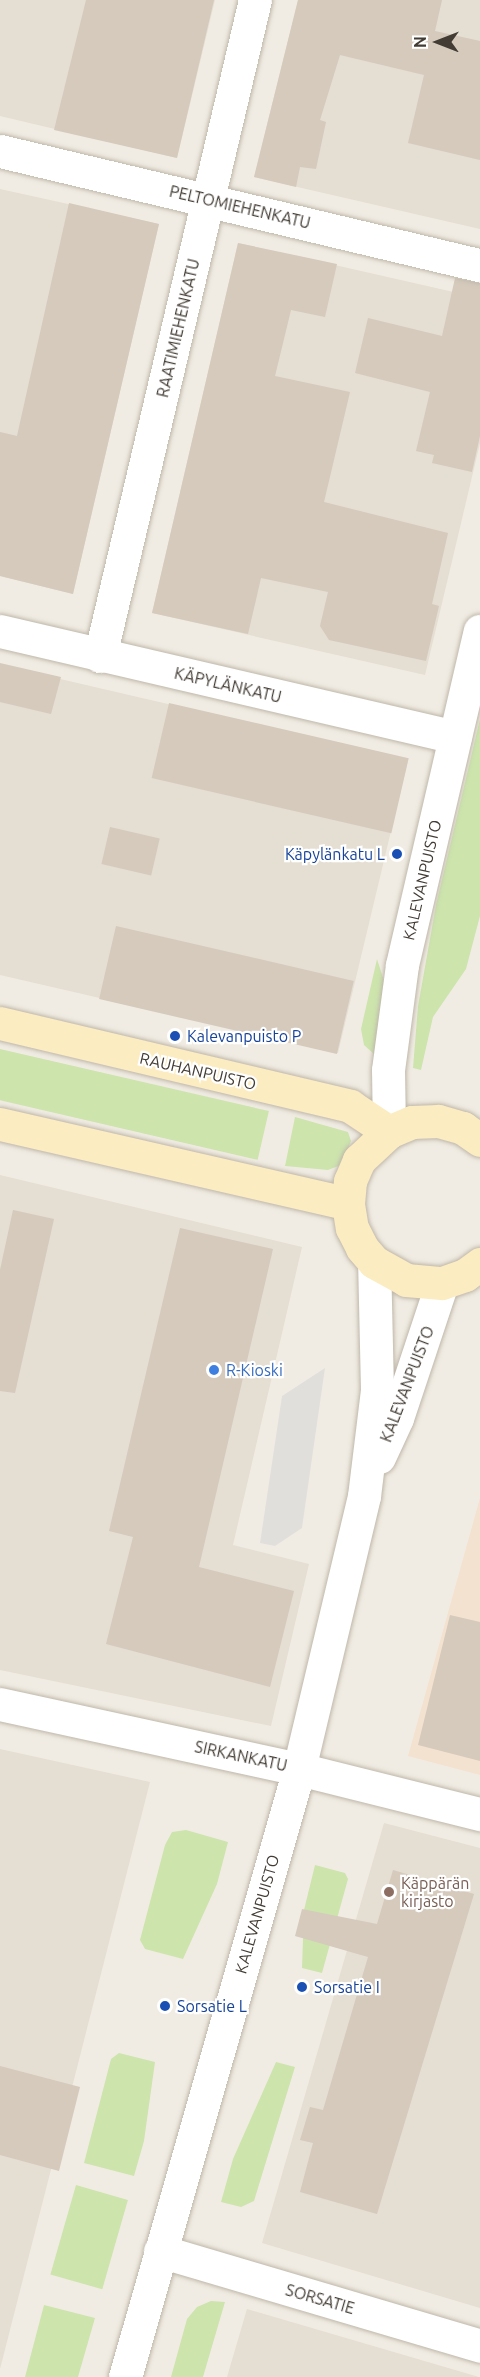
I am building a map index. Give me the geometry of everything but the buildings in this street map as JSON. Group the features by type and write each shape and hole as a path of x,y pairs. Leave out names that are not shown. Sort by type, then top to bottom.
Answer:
{"main road":[{"name":"RAUHANPUISTO","path":"0,1023 350,1106 389,1132"},
{"path":"467,1273 406,1280 374,1262 352,1228 348,1204 350,1181 359,1160 389,1132 412,1122 438,1121 463,1128 480,1140"},
{"path":"0,1124 348,1204"}],"street":[{"name":"RAATIMIEHENKATU","path":"100,656 255,0"},
{"name":"PELTOMIEHENKATU","path":"0,151 480,265"},
{"name":"KALEVANPUISTO","path":"389,1132 388,1070 402,965 480,631"},
{"name":"KÄPYLÄNKATU","path":"0,632 455,737"},
{"name":"KALEVANPUISTO","path":"125,2377 299,1769 367,1483 378,1390 374,1262"},
{"name":"KALEVANPUISTO","path":"367,1483 467,1273"},
{"name":"SIRKANKATU","path":"0,1704 299,1769 480,1814"},
{"name":"SORSATIE","path":"160,2252 480,2346"}],"shaded area":[{"path":"0,0 215,0 177,158 0,116"},
{"path":"298,0 480,0 480,229 254,177"},
{"path":"0,189 159,224 73,594 0,576"},
{"path":"238,243 480,298 480,443 425,675 152,613"},
{"path":"0,665 408,760 338,1053 0,975"},
{"path":"0,1175 302,1247 233,1545 309,1564 271,1726 0,1670"},
{"path":"325,1368 302,1528 275,1546 260,1543 282,1396"},
{"path":"480,1498 480,1775 408,1756"},
{"path":"0,1749 150,1782 0,2369"},
{"path":"384,1823 480,1848 480,2308 262,2243"},
{"path":"247,2309 479,2377 227,2377"}],"green space":[{"path":"480,719 480,916 466,969 433,1017 421,1070 413,1068 418,1006 436,905"},
{"path":"377,959 385,984 375,1055 364,1045 361,1029"},
{"path":"0,1049 269,1111 258,1160 0,1100"},
{"path":"295,1117 348,1132 351,1141 341,1165 328,1170 285,1166"},
{"path":"186,1830 228,1842 217,1884 183,1959 145,1949 140,1940 165,1845 172,1832"},
{"path":"315,1865 345,1873 348,1879 322,1973 302,1968 304,1910"},
{"path":"119,2053 155,2062 144,2141 134,2176 84,2163 111,2059"},
{"path":"276,2062 295,2067 254,2201 241,2207 221,2202 233,2159"},
{"path":"76,2185 128,2200 102,2289 50,2274"},
{"path":"211,2301 225,2302 203,2377 171,2377 187,2319 197,2307"},
{"path":"44,2305 95,2318 78,2377 25,2377"}],"place":[{"name":"Käpylänkatu L","path":"397,854"},
{"name":"Kalevanpuisto P","path":"175,1036"},
{"name":"R-Kioski","path":"214,1370"},
{"name":"Käppärän kirjasto","path":"389,1892"},
{"name":"Sorsatie I","path":"302,1987"},
{"name":"Sorsatie L","path":"165,2006"}]}
